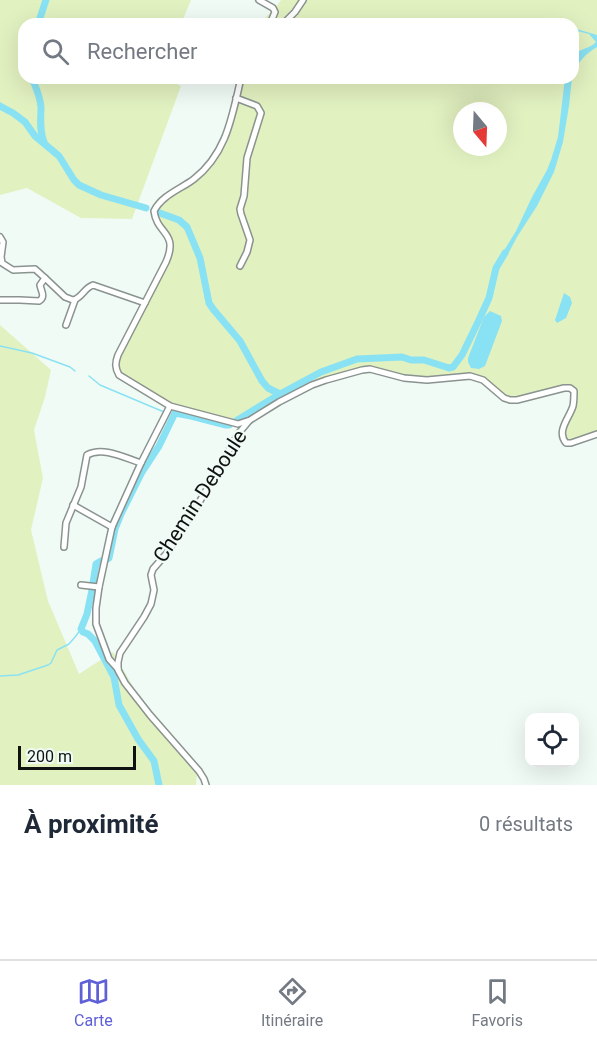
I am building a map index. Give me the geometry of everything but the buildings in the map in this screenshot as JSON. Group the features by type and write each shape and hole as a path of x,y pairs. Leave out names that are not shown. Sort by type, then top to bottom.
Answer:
{"street":[{"path":"259,0 273,9 272,18"},
{"path":"290,18 303,0"},
{"path":"240,84 227,133 220,149 195,178 158,203 155,208 156,220 169,238 171,249 118,355 115,363 119,375 170,406 234,424 250,420 292,395 326,380 370,369 404,378 428,380 470,376 483,380 504,398 510,400 570,388 574,391 573,408 562,430 562,438 566,443 572,443 597,434"},
{"path":"236,98 257,106 261,113 247,158 244,195 240,209 250,240 248,252 240,266"},
{"path":"0,237 4,245 2,263 13,270 35,269 65,297 75,300"},
{"path":"0,300 39,301 43,294 40,285 45,278"},
{"path":"66,325 75,300 86,288 93,285 145,303"},
{"path":"170,406 112,528 99,587 96,624 109,659 125,683 200,771 206,785"},
{"name":"Chemin Deboule","path":"118,670 120,653 144,617 153,597 151,574 153,569 167,553 238,434 250,420"},
{"path":"64,547 65,527 83,480 87,455 100,452 109,453 141,463"},
{"path":"73,505 112,528"},
{"path":"81,585 99,587"}],"green space":[{"path":"0,0 191,0 184,18 18,18 18,84 177,84 181,86 132,219 81,218 27,188 0,195"},
{"path":"281,0 597,0 597,434 571,443 562,438 574,401 570,388 510,400 483,380 470,376 427,380 370,369 326,380 241,424 170,406 117,370 118,355 166,262 171,244 156,220 155,208 195,178 220,149 239,84 579,84 579,18 265,18"},
{"path":"0,325 51,370 34,430 43,478 31,530 48,601 79,674 113,652 150,716 197,774 196,785 0,785"}],"water":[{"path":"579,30 597,35 597,47 579,63 579,51 596,42 589,34"},
{"path":"564,84 571,84 563,142 554,172 537,206 508,254 500,260 547,170 558,137"},
{"path":"564,293 570,297 572,303 566,318 557,323 555,320"},
{"path":"490,311 501,316 502,321 485,366 479,369 471,368 468,358 484,317"}],"waterway":[{"path":"40,18 46,0"},
{"path":"35,84 41,107 41,129 44,142"},
{"path":"0,106 25,122 35,136 59,156 79,185 101,195 146,208"},
{"path":"157,212 179,220 187,227 200,258 209,303 240,341 262,381 268,388 280,394"},
{"path":"236,421 321,372 357,359 402,357 453,367 462,355 489,298 496,268 505,253"},
{"path":"0,346 32,353 75,371"},
{"path":"89,376 100,385 164,412"},
{"path":"107,559 121,514 175,413 229,425"},
{"path":"93,583 96,564 101,561"},
{"path":"92,590 81,629 95,641 114,677 119,705 138,739 154,761 159,785"},
{"path":"0,676 18,675 48,665 57,650 69,644 81,629"}]}
